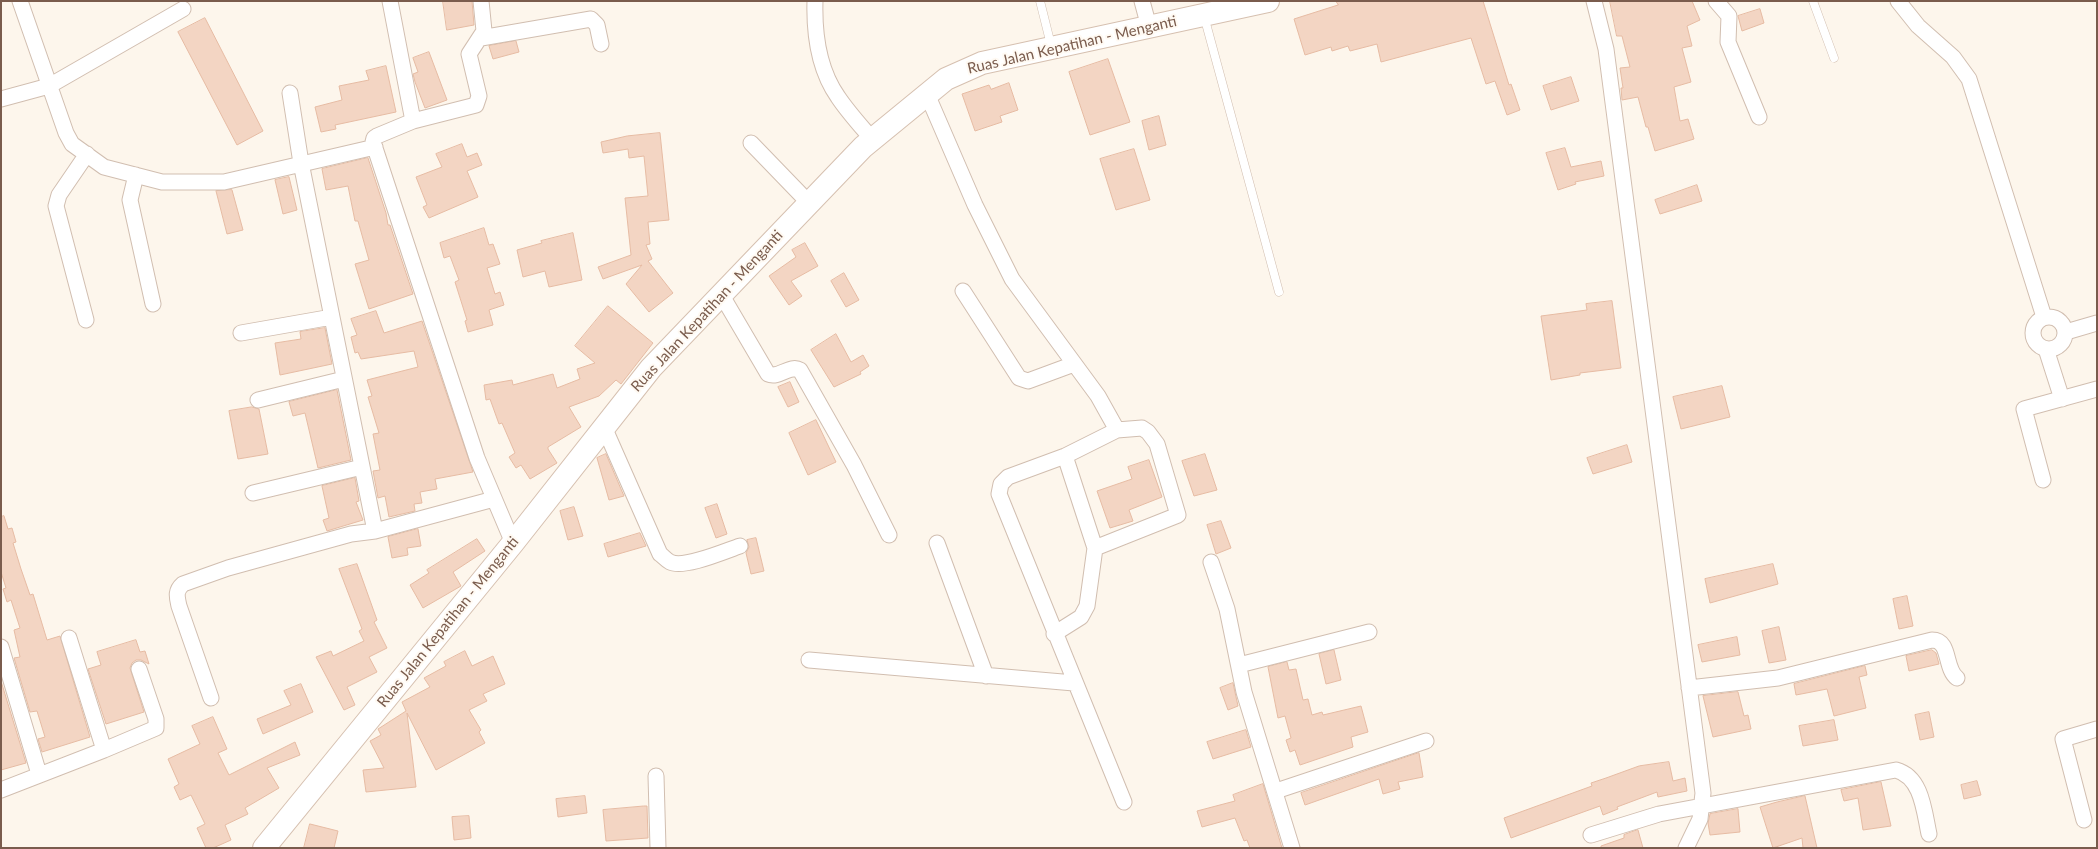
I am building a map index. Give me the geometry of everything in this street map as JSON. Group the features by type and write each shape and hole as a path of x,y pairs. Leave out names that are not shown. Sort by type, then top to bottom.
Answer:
{"main road":[{"name":"Ruas Jalan Kepatihan - Menganti","path":"264,848 513,543 650,368 872,139 946,78 973,66 1268,1"}],"street":[{"path":"20,1 66,133 72,144 104,167 162,182 224,182 374,147"},
{"path":"390,1 413,121"},
{"path":"481,1 484,26 481,38 469,54 479,96 476,106 413,121 376,136 374,138 374,147 478,458 513,543"},
{"path":"815,1 814,22 822,62 828,78 838,97 872,139"},
{"path":"1142,1 1149,27"},
{"path":"1594,1 1606,49 1703,793 1700,819 1686,848"},
{"path":"1716,1 1730,16 1728,42 1759,117"},
{"path":"1898,1 1918,26 1953,57 1969,79 2044,317"},
{"path":"1911,1 1918,26"},
{"path":"1,99 49,86 183,9"},
{"path":"481,38 591,19 597,24 601,44"},
{"path":"290,94 302,164 375,531"},
{"path":"927,94 975,205 1012,279 1098,396 1117,430"},
{"path":"751,143 808,203"},
{"path":"86,320 56,206 59,195 87,154"},
{"path":"136,175 130,200 153,304"},
{"path":"963,291 1019,378 1028,381 1074,364"},
{"path":"721,294 768,374 774,376 795,368 800,370 854,465 889,535"},
{"path":"2052,316 2059,319 2064,325 2066,332 2064,339 2054,349 2046,349 2040,346 2032,334 2038,320 2044,317 2052,316"},
{"path":"241,333 332,317"},
{"path":"2066,332 2097,323"},
{"path":"2046,349 2062,399"},
{"path":"258,400 344,379"},
{"path":"2043,480 2024,409 2096,391"},
{"path":"604,426 660,554 670,562 679,564 688,563 740,546"},
{"path":"1095,548 1178,515 1157,444 1148,432 1142,428 1117,430 1065,456 1008,477 1001,484 999,494 1054,634 1124,802"},
{"path":"1054,634 1081,617 1087,606 1095,548 1065,456"},
{"path":"253,493 362,467"},
{"path":"211,698 176,596 178,588 193,580 228,568 351,534 375,531 494,499"},
{"path":"937,543 986,676"},
{"path":"1211,562 1228,609 1244,692 1292,848"},
{"path":"1239,665 1369,632"},
{"path":"69,638 104,750"},
{"path":"1689,688 1778,678 1932,640 1938,640 1944,645 1951,672 1957,678"},
{"path":"1,647 39,774"},
{"path":"808,660 1074,683"},
{"path":"1,790 156,728 156,719 138,669"},
{"path":"2084,820 2063,738 2097,729"},
{"path":"1276,791 1426,741"},
{"path":"1591,835 1659,814 1896,770 1907,774 1915,784 1930,834"},
{"path":"656,776 658,848"}],"lane":[{"path":"1040,1 1052,48"},
{"path":"1813,1 1834,58"},
{"path":"1203,15 1280,292"}],"building":[{"path":"443,1 472,1 474,25 447,30"},
{"path":"1336,1 1483,1 1509,85 1511,84 1520,110 1507,115 1495,81 1486,84 1471,38 1381,62 1377,44 1350,51 1348,46 1332,51 1331,47 1305,55 1294,19 1338,5"},
{"path":"1610,1 1692,1 1700,20 1687,26 1692,46 1682,48 1691,82 1674,87 1680,121 1688,119 1694,139 1655,151 1638,97 1622,100 1621,88 1623,88 1620,68 1630,67 1622,36 1617,36"},
{"path":"1760,9 1764,23 1742,31 1738,16"},
{"path":"205,18 263,131 237,145 178,32"},
{"path":"516,41 519,52 493,59 489,46"},
{"path":"429,52 447,100 425,108 413,74 418,72 413,58"},
{"path":"1108,59 1130,122 1090,135 1069,72"},
{"path":"386,66 396,112 335,125 336,129 321,132 315,107 342,100 339,86 369,80 366,71"},
{"path":"1571,77 1579,101 1551,110 1543,86"},
{"path":"1009,83 1018,110 1000,116 1002,122 975,131 962,94 989,85 991,89"},
{"path":"1159,116 1166,145 1149,150 1142,121"},
{"path":"660,133 669,220 648,222 650,244 646,245 652,259 648,261 673,293 649,312 626,284 642,265 603,279 598,267 631,255 625,198 648,196 644,156 629,158 628,149 603,153 601,142 627,136"},
{"path":"462,144 467,157 477,153 482,165 467,171 478,197 429,218 423,207 427,205 416,177 442,167 436,154"},
{"path":"1565,148 1571,167 1601,161 1604,176 1575,182 1576,184 1558,190 1546,153"},
{"path":"1134,149 1150,200 1116,210 1100,159"},
{"path":"368,158 386,213 388,225 390,225 413,294 369,309 355,264 369,260 358,221 355,221 348,186 326,190 322,169"},
{"path":"289,177 297,210 283,214 275,180"},
{"path":"1697,185 1702,201 1660,214 1655,200"},
{"path":"232,190 243,230 227,234 216,191"},
{"path":"484,228 489,245 493,244 500,264 487,268 495,294 500,292 504,305 489,310 493,325 468,332 465,321 467,320 455,282 459,280 450,256 444,258 440,243"},
{"path":"573,233 582,280 549,287 545,271 523,277 517,250 542,243 541,241"},
{"path":"805,243 818,266 791,281 802,296 789,305 769,276 796,257 792,250"},
{"path":"844,273 859,300 846,307 831,281"},
{"path":"1612,301 1621,368 1580,373 1580,375 1551,380 1541,316 1587,310 1586,304"},
{"path":"608,306 653,343 621,384 616,380 599,396 569,407 581,427 548,447 557,463 530,479 521,465 516,468 509,457 515,453 502,423 499,424 490,399 486,400 484,385 512,380 513,385 553,374 557,388 580,379 577,369 595,363 575,346"},
{"path":"376,311 384,333 422,321 473,472 435,479 437,489 420,492 422,503 414,504 415,511 389,517 385,496 378,498 373,471 380,470 373,434 379,433 368,397 372,396 367,380 418,367 414,351 361,359 358,352 355,353 351,337 357,335 351,319"},
{"path":"325,328 332,364 280,375 275,343 301,339 300,332"},
{"path":"836,334 851,362 863,355 869,366 860,372 861,374 834,387 811,350"},
{"path":"790,382 799,402 788,407 778,387"},
{"path":"1722,386 1730,417 1681,429 1673,397"},
{"path":"337,390 351,460 318,468 305,413 293,416 289,402"},
{"path":"252,407 259,409 268,454 238,459 229,411"},
{"path":"816,420 836,462 808,475 789,433"},
{"path":"1627,445 1632,462 1593,474 1587,458"},
{"path":"606,454 624,496 609,500 597,458"},
{"path":"1205,454 1217,490 1194,496 1182,461"},
{"path":"1149,460 1162,497 1129,510 1133,521 1110,528 1097,491 1132,479 1128,467"},
{"path":"355,478 359,501 356,502 363,520 327,531 323,520 329,518 322,486"},
{"path":"717,504 727,534 716,538 705,508"},
{"path":"574,507 583,536 568,540 560,511"},
{"path":"4,516 8,529 12,528 16,542 13,543 21,569 30,595 33,594 47,640 60,636 90,737 42,752 38,739 45,737 37,711 30,712 14,658 20,657 14,630 20,628 11,600 7,602 3,589 6,588 1,572 1,517"},
{"path":"1221,521 1231,548 1216,554 1207,525"},
{"path":"418,529 421,546 407,548 408,555 392,558 388,537"},
{"path":"640,533 646,546 608,557 604,544"},
{"path":"756,538 764,571 751,574 746,553 749,547 747,540"},
{"path":"477,539 485,551 453,572 461,586 423,608 410,585 429,573 427,570"},
{"path":"357,564 377,620 374,622 387,648 369,657 377,672 347,687 355,705 344,710 316,657 331,651 333,656 364,641 359,631 362,629 339,569"},
{"path":"1773,564 1778,584 1710,603 1705,579"},
{"path":"1907,596 1913,626 1899,629 1893,599"},
{"path":"1779,627 1786,660 1769,663 1762,631"},
{"path":"1737,637 1740,655 1702,662 1698,645"},
{"path":"136,640 140,652 145,651 149,664 136,660 130,668 144,712 106,724 88,669 101,665 97,652"},
{"path":"1334,650 1341,680 1326,684 1319,654"},
{"path":"1932,650 1936,653 1939,664 1909,671 1906,656"},
{"path":"465,651 472,666 493,656 505,684 483,694 487,701 469,710 481,730 479,732 485,743 436,770 407,713 416,787 366,792 363,770 384,768 370,741 381,735 378,729 406,711 402,702 430,687 424,678 446,666 444,662"},
{"path":"1287,662 1289,670 1296,669 1303,700 1308,699 1312,715 1322,712 1323,715 1361,706 1368,732 1351,737 1353,747 1300,765 1295,750 1290,752 1286,740 1291,738 1285,716 1278,718 1268,667"},
{"path":"1865,666 1867,675 1859,677 1866,708 1834,716 1827,689 1796,695 1794,684"},
{"path":"1,681 26,763 1,770"},
{"path":"1233,683 1238,706 1228,710 1220,688"},
{"path":"301,684 313,712 263,734 257,719 291,705 284,691"},
{"path":"1738,692 1744,716 1748,715 1751,729 1713,737 1703,696"},
{"path":"1929,712 1934,737 1920,740 1915,715"},
{"path":"213,717 227,749 218,753 229,775 295,742 300,755 267,768 279,788 245,808 248,814 225,825 231,840 213,848 206,848 197,828 205,824 191,795 180,800 174,787 179,784 168,759 200,744 192,726"},
{"path":"1834,720 1838,740 1803,746 1799,726"},
{"path":"1246,730 1251,747 1213,759 1207,742"},
{"path":"1419,753 1423,777 1398,782 1400,789 1383,794 1379,779 1305,805 1301,793"},
{"path":"1669,762 1673,781 1685,778 1687,791 1658,797 1657,792 1617,807 1618,809 1603,815 1600,806 1511,838 1504,818 1592,786 1591,783 1639,766"},
{"path":"1977,781 1981,795 1964,799 1961,785"},
{"path":"1881,782 1891,826 1863,830 1858,798 1844,801 1841,790"},
{"path":"1263,784 1282,848 1250,848 1247,840 1244,841 1235,818 1202,827 1197,811 1235,801 1233,795"},
{"path":"585,796 587,813 558,817 556,799"},
{"path":"1805,796 1817,848 1803,848 1802,838 1773,848 1760,807"},
{"path":"647,806 648,838 606,841 603,810"},
{"path":"1738,809 1740,832 1710,835 1708,823 1710,814"},
{"path":"469,816 471,838 454,840 452,817"},
{"path":"310,824 338,831 334,848 304,848"},
{"path":"1638,830 1643,848 1601,848 1601,846 1624,838 1624,835"}]}
